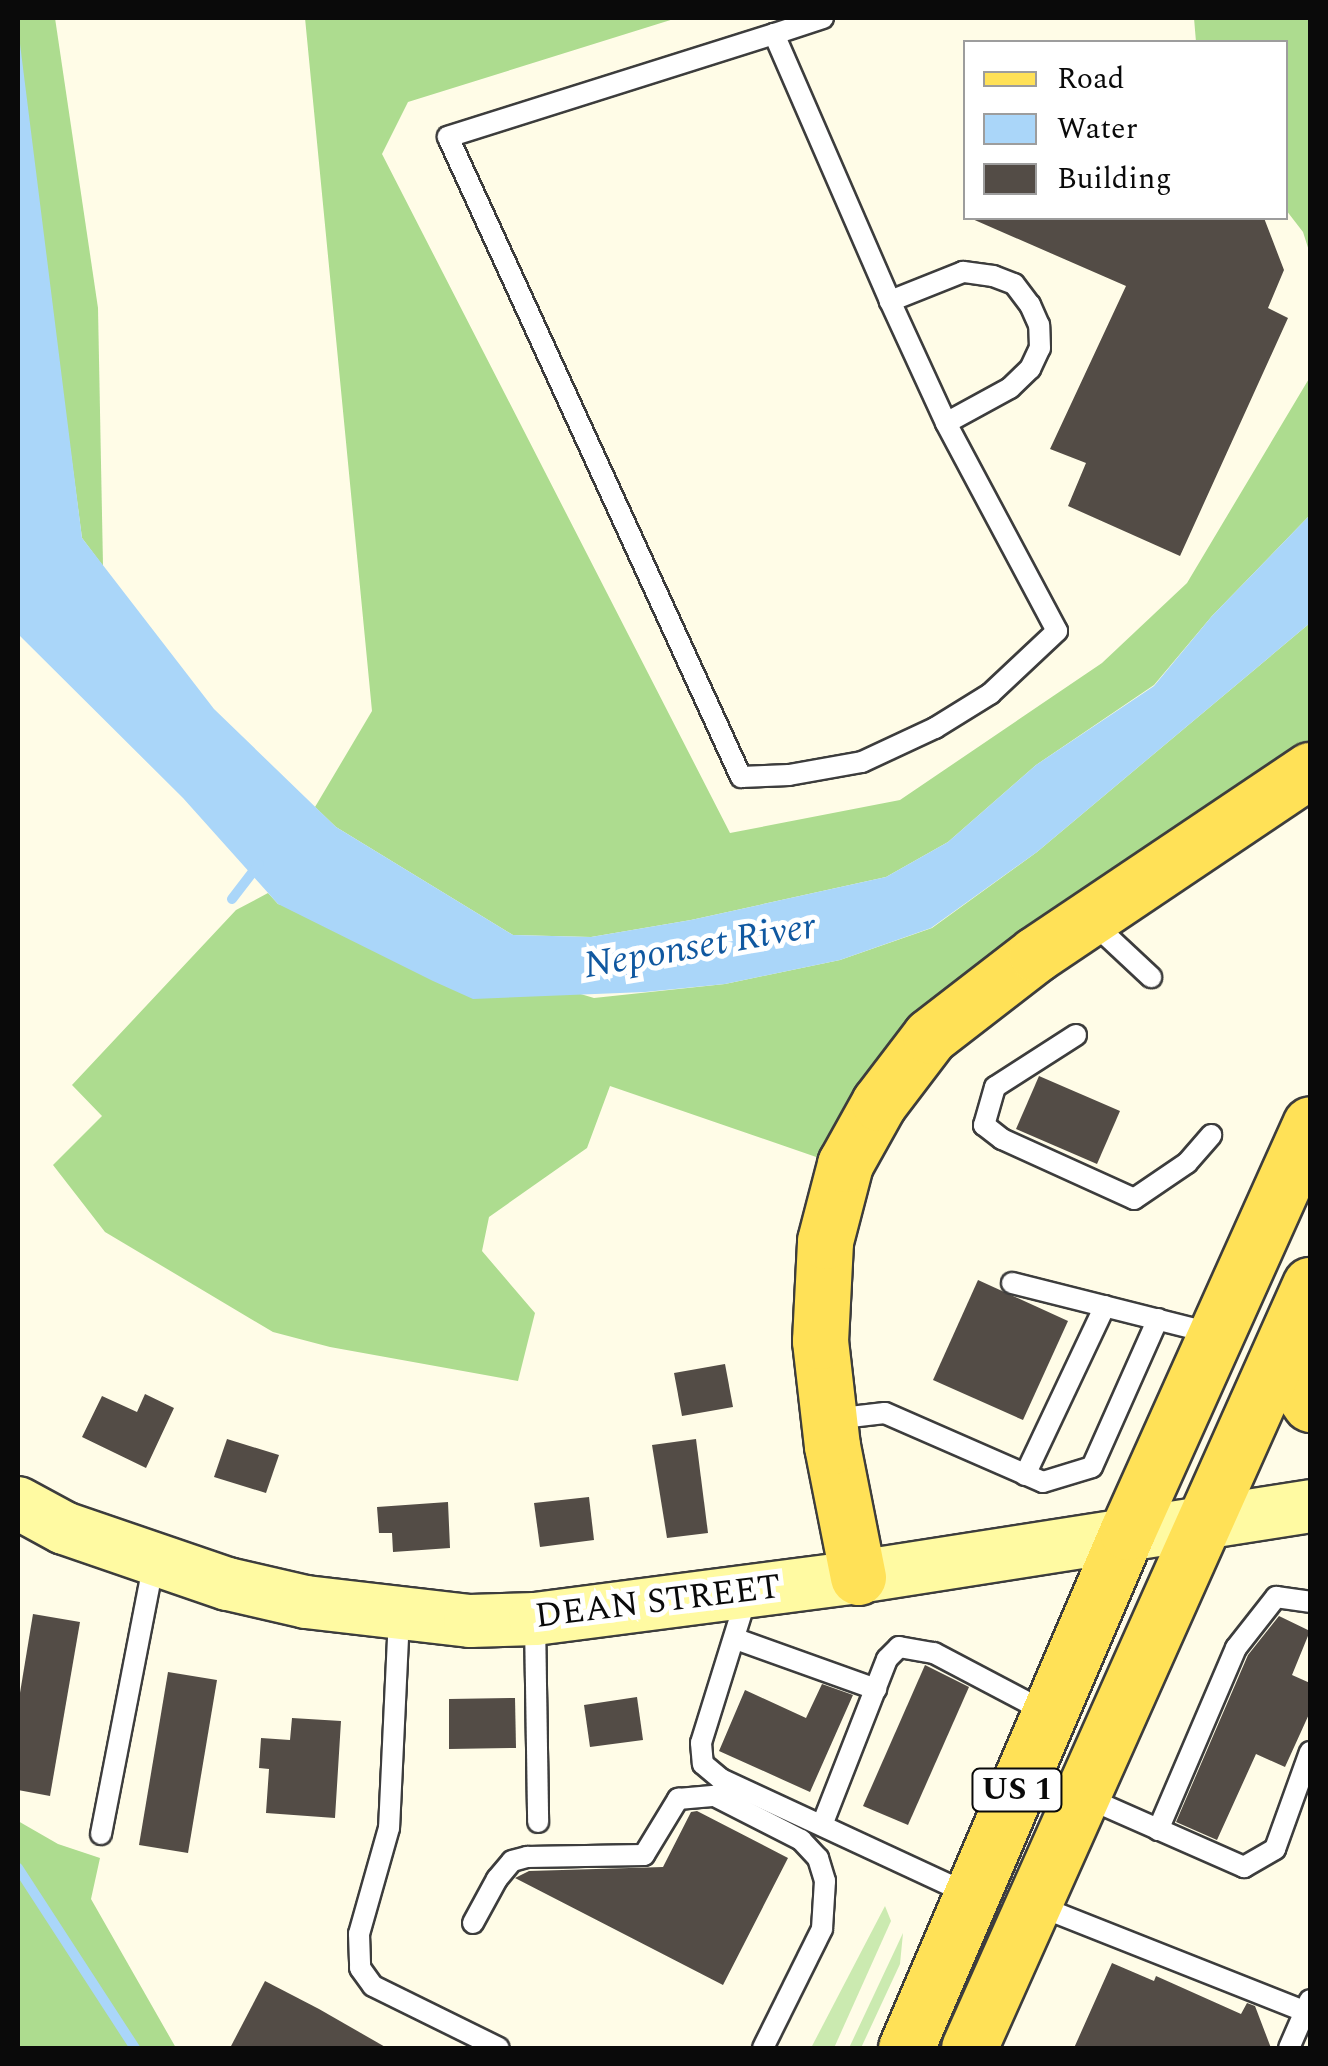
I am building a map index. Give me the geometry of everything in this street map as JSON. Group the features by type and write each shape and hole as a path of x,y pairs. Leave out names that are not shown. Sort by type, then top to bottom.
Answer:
{"main road":[{"path":"858,1577 829,1419 820,1341 825,1241 845,1164 879,1104 930,1036 1036,954 1310,770"},
{"name":"US 1","path":"906,2048 1128,1532 1310,1124"},
{"path":"1303,1302 1300,1388 1310,1404"},
{"name":"US 1","path":"969,2048 1209,1520 1303,1302"},
{"name":"DEAN STREET","path":"18,1503 64,1528 248,1589 399,1616 470,1622 742,1614 858,1577 1310,1506"}],"lane":[{"path":"774,34 946,423 1056,630 990,694 935,728 862,762 789,775 740,777 448,137 823,18"},
{"path":"890,301 963,272 993,276 1014,284 1039,325 1040,348 1030,369 1010,388 946,423"},
{"path":"1090,920 1151,977"},
{"path":"1076,1036 995,1087 984,1125 1002,1139 1134,1199 1186,1163 1211,1135"},
{"path":"1012,1283 1218,1334"},
{"path":"1026,1475 1105,1306"},
{"path":"829,1419 885,1413 1043,1482 1092,1466 1158,1320"},
{"path":"101,1834 155,1559"},
{"path":"1158,1830 1236,1648 1276,1598 1310,1602"},
{"path":"876,1689 742,1614 701,1743 703,1764 721,1779 972,1896"},
{"path":"399,1616 389,1828 359,1934 360,1968 373,1986 498,2048"},
{"path":"535,1619 538,1822"},
{"path":"822,1825 887,1659 899,1647 919,1647 1050,1714"},
{"path":"1083,1797 1244,1868 1275,1848 1310,1752"},
{"path":"473,1923 496,1879 512,1862 527,1857 644,1855 670,1806 678,1799 715,1796 764,1819 811,1848 822,1867 827,1908 822,1928 763,2048"},
{"path":"1034,1904 1307,2005 1289,2048"}],"green space":[{"path":"18,18 55,18 98,308 103,566 82,538 21,78"},
{"path":"305,18 677,18 408,102 382,154 730,833 900,800 1102,663 1187,583 1310,377 1310,515 1212,616 1154,685 1036,765 948,842 886,877 691,920 591,937 513,935 336,827 315,807 372,711"},
{"path":"1194,18 1310,18 1310,254 1303,232 1288,213 1288,40 1196,40"},
{"path":"1310,623 1310,746 822,1159 610,1086 587,1148 489,1217 482,1251 535,1313 518,1381 330,1347 273,1332 105,1232 53,1165 102,1116 72,1085 236,910 268,893 278,904 594,998 725,984 840,960 932,928 1037,852"},
{"path":"18,1821 58,1844 100,1858 91,1899 176,2048 18,2048"},
{"path":"885,1906 891,1921 834,2048 811,2048"},
{"path":"903,1933 900,1964 861,2048 849,2048"}],"water":[{"name":"Neponset River","path":"18,28 82,538 214,709 336,827 513,935 591,937 691,920 886,877 948,842 1036,765 1154,686 1212,616 1310,515 1310,623 1037,852 931,928 840,960 725,984 645,992 473,999 433,981 278,904 183,798 18,634"}],"building":[{"path":"975,220 1265,220 1284,270 1268,308 1288,318 1180,556 1068,506 1086,463 1050,449 1126,286"},
{"path":"1039,1076 1120,1111 1097,1164 1016,1129"},
{"path":"978,1280 1068,1321 1023,1420 933,1380"},
{"path":"725,1364 733,1407 682,1416 674,1373"},
{"path":"145,1394 174,1408 146,1468 82,1437 102,1396 137,1412"},
{"path":"227,1439 279,1455 266,1493 214,1477"},
{"path":"696,1439 708,1533 667,1538 652,1445"},
{"path":"589,1497 594,1540 540,1547 534,1503"},
{"path":"448,1502 450,1548 393,1552 392,1533 379,1533 377,1507"},
{"path":"33,1614 80,1622 50,1796 18,1790 18,1705"},
{"path":"1279,1616 1310,1631 1292,1675 1310,1683 1310,1712 1285,1767 1256,1754 1217,1840 1176,1822 1248,1655"},
{"path":"925,1665 969,1687 908,1825 863,1806"},
{"path":"168,1672 217,1680 188,1853 139,1845"},
{"path":"822,1684 853,1695 810,1792 719,1751 745,1690 806,1718"},
{"path":"637,1697 643,1740 590,1747 584,1705"},
{"path":"515,1698 516,1748 449,1749 449,1699"},
{"path":"292,1718 341,1721 335,1818 266,1813 269,1769 259,1768 261,1738 290,1740"},
{"path":"697,1811 788,1858 723,1985 515,1878 529,1871 663,1867 691,1812"},
{"path":"1112,1963 1154,1981 1156,1976 1241,2014 1247,2003 1255,2006 1271,2048 1074,2048"},
{"path":"265,1981 319,2009 387,2048 230,2048"}],"waterway":[{"path":"232,899 259,864"},
{"path":"18,1868 135,2048"}]}
